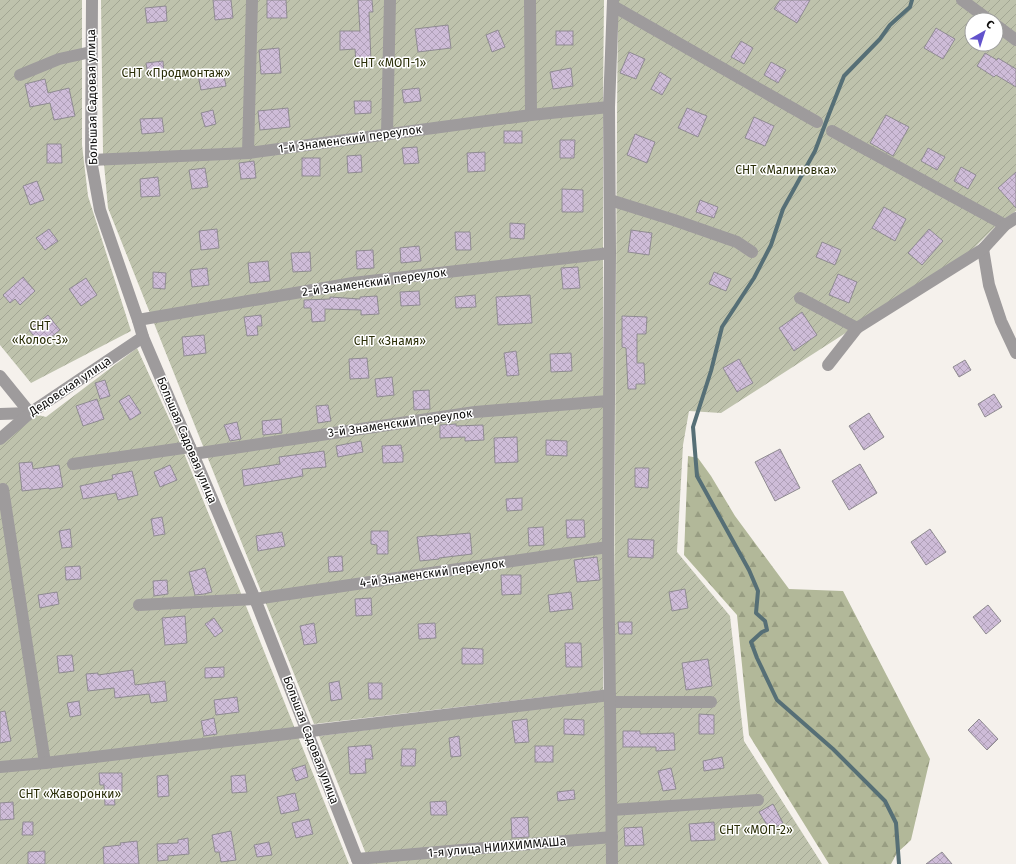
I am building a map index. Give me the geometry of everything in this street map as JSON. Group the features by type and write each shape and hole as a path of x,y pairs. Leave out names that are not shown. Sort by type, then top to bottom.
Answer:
{"street":[{"name":"Большая Садовая улица","path":"92,0 90,160 100,210 143,337 256,599 358,862"},
{"path":"248,153 252,0"},
{"path":"387,134 390,0"},
{"path":"530,0 530,115"},
{"path":"962,0 978,12"},
{"path":"612,864 608,547 608,401 610,253 609,108 613,3 817,122"},
{"path":"1004,31 1016,40"},
{"path":"20,75 58,59 91,52"},
{"name":"1-й Знаменский переулок","path":"90,160 248,153 530,115 609,108"},
{"path":"832,131 1005,225"},
{"path":"610,200 737,242 752,252"},
{"path":"828,365 857,328 983,249 1005,225 1016,218"},
{"path":"983,249 989,285 1001,321 1016,353"},
{"name":"2-й Знаменский переулок","path":"138,320 354,283 610,253"},
{"path":"800,298 857,328"},
{"name":"Дедовская улица","path":"0,439 30,413 143,337"},
{"path":"0,376 30,413"},
{"name":"3-й Знаменский переулок","path":"73,464 192,451 475,412 608,401"},
{"path":"0,414 30,413"},
{"path":"3,489 45,763"},
{"name":"4-й Знаменский переулок","path":"139,605 256,599 608,547"},
{"path":"0,767 610,699 711,702"},
{"path":"612,810 758,800"},
{"name":"1-я улица НИИХИММАШа","path":"358,862 612,837"}],"green space":[{"name":"СНТ «Колос-3»","path":"0,0 82,0 82,145 88,196 131,331 31,383 0,345"},
{"name":"СНТ «Знамя»","path":"101,0 604,0 603,690 314,724 108,208 103,153"},
{"name":"СНТ «Малиновка»","path":"618,0 1016,0 1016,211 1001,221 967,255 721,413 689,411 683,445 677,552 730,616 744,741 822,864 617,864 614,644"},
{"name":"СНТ «Жаворонки»","path":"137,348 177,436 349,864 0,864 0,439 30,413 46,417"},
{"path":"688,456 698,458 711,476 735,516 789,589 843,591 930,759 911,840 897,853 891,864 829,864 749,735 737,615 684,555"},
{"path":"604,700 607,864 370,864 319,736"}],"building":[{"path":"213,0 231,0 233,18 215,20"},
{"path":"267,0 286,0 287,18 267,18"},
{"path":"358,0 372,0 373,12 369,12 371,62 356,63 355,49 340,50 340,31 360,31"},
{"path":"780,0 810,0 797,23 774,9"},
{"path":"166,6 167,21 147,23 145,8"},
{"path":"448,25 451,48 418,52 415,29"},
{"path":"936,28 955,39 943,59 924,48"},
{"path":"498,30 505,47 492,52 486,35"},
{"path":"556,31 573,31 573,45 556,45"},
{"path":"741,41 753,48 744,64 731,57"},
{"path":"279,48 281,73 261,74 259,50"},
{"path":"629,52 645,59 636,79 620,73"},
{"path":"985,53 997,60 998,58 1016,69 1016,87 996,75 994,77 977,66"},
{"path":"163,61 164,75 148,76 146,63"},
{"path":"771,62 786,70 778,83 764,75"},
{"path":"571,68 573,86 553,89 550,72"},
{"path":"223,71 226,86 201,90 198,75"},
{"path":"660,72 671,79 662,95 651,89"},
{"path":"45,79 48,93 69,88 75,116 54,120 50,103 30,107 25,84"},
{"path":"419,88 421,101 404,103 402,90"},
{"path":"354,101 371,101 371,113 355,114"},
{"path":"288,108 290,127 260,130 258,111"},
{"path":"687,108 707,116 698,137 678,128"},
{"path":"213,110 216,124 205,127 201,113"},
{"path":"886,115 909,127 893,156 870,143"},
{"path":"754,117 774,126 765,146 745,138"},
{"path":"162,118 164,132 142,134 140,119"},
{"path":"504,131 522,131 522,143 504,143"},
{"path":"635,134 655,142 647,163 627,155"},
{"path":"560,140 575,140 574,158 560,158"},
{"path":"47,144 61,144 62,163 47,163"},
{"path":"417,147 419,163 404,164 402,148"},
{"path":"928,148 945,157 937,170 921,161"},
{"path":"485,152 485,171 468,172 467,153"},
{"path":"361,155 362,172 348,173 347,156"},
{"path":"302,158 320,158 320,176 302,176"},
{"path":"254,161 256,178 241,179 239,163"},
{"path":"961,167 976,175 968,189 954,181"},
{"path":"205,168 208,187 192,189 189,170"},
{"path":"1016,172 1016,208 998,188"},
{"path":"158,177 160,196 141,197 140,179"},
{"path":"37,181 44,200 30,205 23,186"},
{"path":"562,189 583,190 583,212 562,212"},
{"path":"700,200 718,207 714,218 696,212"},
{"path":"884,207 906,219 895,241 872,228"},
{"path":"510,223 525,224 524,239 510,238"},
{"path":"49,229 58,241 45,250 36,238"},
{"path":"217,229 219,248 201,250 199,231"},
{"path":"929,229 943,241 922,265 908,253"},
{"path":"631,230 652,233 649,255 628,252"},
{"path":"455,232 470,232 471,250 456,250"},
{"path":"822,242 841,250 835,265 816,257"},
{"path":"419,246 421,261 401,263 400,248"},
{"path":"373,250 374,268 357,269 356,251"},
{"path":"310,252 311,271 293,272 291,253"},
{"path":"268,261 270,281 250,283 248,263"},
{"path":"578,267 580,288 563,289 561,268"},
{"path":"207,268 209,285 192,287 190,270"},
{"path":"153,272 166,273 165,289 153,288"},
{"path":"714,272 731,279 726,291 709,284"},
{"path":"838,274 857,282 849,303 829,295"},
{"path":"23,277 35,291 20,305 15,299 10,303 3,295"},
{"path":"86,278 97,295 81,306 69,289"},
{"path":"419,291 420,305 401,306 400,292"},
{"path":"475,295 476,307 456,308 455,297"},
{"path":"530,295 532,323 498,325 496,297"},
{"path":"377,296 379,314 361,315 361,310 325,309 325,321 312,322 311,308 304,308 304,300 330,299 330,297 360,299 360,297"},
{"path":"802,312 817,335 794,351 779,328"},
{"path":"48,315 60,330 41,345 29,330"},
{"path":"261,315 262,326 257,326 258,335 247,336 244,317"},
{"path":"622,316 647,317 646,334 637,334 637,363 644,363 645,384 636,384 636,389 628,389 626,348 622,347"},
{"path":"204,335 206,353 184,356 182,337"},
{"path":"516,351 519,375 507,376 504,353"},
{"path":"571,353 572,371 551,372 550,354"},
{"path":"367,358 369,378 350,379 349,359"},
{"path":"739,359 753,383 737,392 723,368"},
{"path":"965,360 971,370 959,377 953,367"},
{"path":"392,377 394,395 377,397 375,379"},
{"path":"105,380 110,396 100,399 95,383"},
{"path":"429,390 430,409 414,410 413,391"},
{"path":"994,394 1002,407 985,417 978,404"},
{"path":"129,395 141,413 130,420 119,401"},
{"path":"97,399 104,419 83,426 76,406"},
{"path":"328,405 331,421 318,423 316,406"},
{"path":"869,413 884,437 864,450 849,426"},
{"path":"281,419 282,433 263,435 262,421"},
{"path":"237,422 241,439 230,441 224,425"},
{"path":"456,424 456,426 483,425 484,440 465,441 465,437 440,438 440,425"},
{"path":"517,437 518,462 495,463 494,438"},
{"path":"546,440 567,441 567,456 546,455"},
{"path":"361,441 363,452 338,457 336,446"},
{"path":"401,445 403,462 383,463 382,446"},
{"path":"780,449 800,488 775,501 755,462"},
{"path":"324,451 326,467 302,469 303,476 244,486 242,470 280,464 279,457"},
{"path":"32,462 33,469 59,465 63,487 22,491 19,463"},
{"path":"860,464 877,493 849,510 832,481"},
{"path":"170,465 177,480 160,487 154,472"},
{"path":"635,468 649,468 648,488 635,487"},
{"path":"132,471 138,495 118,500 116,493 83,499 80,486 113,479 112,475"},
{"path":"522,498 522,510 507,511 506,499"},
{"path":"162,517 165,534 154,536 151,519"},
{"path":"566,520 584,520 585,537 567,538"},
{"path":"543,527 544,545 529,546 528,528"},
{"path":"70,529 72,547 62,548 59,531"},
{"path":"930,529 946,552 926,565 911,542"},
{"path":"371,531 388,531 388,554 377,554 377,545 371,544"},
{"path":"282,532 285,546 258,551 256,536"},
{"path":"470,533 472,554 420,561 417,537"},
{"path":"628,539 654,540 653,558 628,557"},
{"path":"342,556 343,571 329,572 328,557"},
{"path":"597,557 600,580 577,582 574,560"},
{"path":"80,566 81,579 66,580 65,567"},
{"path":"205,568 212,592 195,595 189,572"},
{"path":"501,575 521,575 521,594 502,595"},
{"path":"167,580 168,594 154,596 153,581"},
{"path":"685,589 688,608 672,611 669,592"},
{"path":"57,592 59,604 40,608 38,595"},
{"path":"571,592 573,609 550,612 548,595"},
{"path":"371,598 372,615 356,616 355,599"},
{"path":"988,605 1001,621 986,634 973,617"},
{"path":"185,616 187,643 165,645 162,618"},
{"path":"214,618 223,631 215,637 205,624"},
{"path":"618,622 632,622 632,634 619,634"},
{"path":"314,623 317,643 304,645 300,626"},
{"path":"435,623 436,638 419,639 418,624"},
{"path":"565,643 581,643 582,667 566,667"},
{"path":"462,648 483,649 483,664 462,664"},
{"path":"72,655 74,671 59,673 57,656"},
{"path":"708,659 712,686 686,690 682,663"},
{"path":"224,667 224,677 205,678 205,668"},
{"path":"133,670 135,685 165,681 167,701 151,703 149,694 115,698 114,688 88,691 86,674 98,673 98,675"},
{"path":"339,681 342,699 331,701 329,683"},
{"path":"368,683 382,683 382,699 369,699"},
{"path":"237,697 239,712 216,715 214,700"},
{"path":"79,701 81,715 70,717 67,703"},
{"path":"5,711 11,741 0,743 0,712"},
{"path":"699,714 714,715 714,734 699,734"},
{"path":"214,718 217,734 204,736 201,721"},
{"path":"527,719 529,742 515,743 512,721"},
{"path":"564,719 584,720 584,735 564,734"},
{"path":"979,719 998,739 987,750 968,730"},
{"path":"623,731 640,731 640,734 674,733 675,750 656,751 656,747 623,747"},
{"path":"459,736 461,756 451,757 449,738"},
{"path":"371,745 373,759 365,759 366,773 350,774 348,747"},
{"path":"535,746 553,746 553,762 535,762"},
{"path":"402,749 416,749 415,766 401,766"},
{"path":"722,757 724,768 704,771 703,761"},
{"path":"305,765 308,777 296,781 292,769"},
{"path":"671,768 676,789 663,791 658,771"},
{"path":"99,773 122,773 122,792 114,792 115,805 105,805 104,785 100,785"},
{"path":"168,775 169,796 158,797 157,776"},
{"path":"245,775 247,792 232,793 231,776"},
{"path":"574,790 575,799 558,801 557,792"},
{"path":"295,793 299,810 281,814 277,797"},
{"path":"446,801 447,815 431,815 430,802"},
{"path":"13,802 14,819 0,820 0,803"},
{"path":"773,804 783,823 770,830 759,812"},
{"path":"528,817 529,837 512,838 511,818"},
{"path":"309,819 313,834 296,838 292,823"},
{"path":"23,822 33,822 33,835 22,835"},
{"path":"714,822 715,840 691,841 689,824"},
{"path":"642,827 644,845 625,846 624,828"},
{"path":"231,831 236,860 221,862 219,852 215,852 212,835"},
{"path":"188,838 189,854 168,856 168,860 158,861 157,844 178,843 178,840"},
{"path":"137,841 139,864 104,864 103,847"},
{"path":"269,842 272,855 257,857 254,845"},
{"path":"45,851 45,864 28,864 28,852"},
{"path":"942,852 952,864 926,864"}],"waterway":[{"path":"899,864 896,823 885,801 833,749 777,700 757,658 751,642 762,632 767,630 765,621 756,613 758,591 749,570 697,476 693,427 711,371 722,327 754,278 771,245 783,209 815,151 844,76 880,39 890,25 910,7 912,0"}],"park label":[{"name":"СНТ «МОП-1»","path":"390,63"},
{"name":"СНТ «Продмонтаж»","path":"176,73"},
{"name":"СНТ «МОП-2»","path":"756,830"}]}
